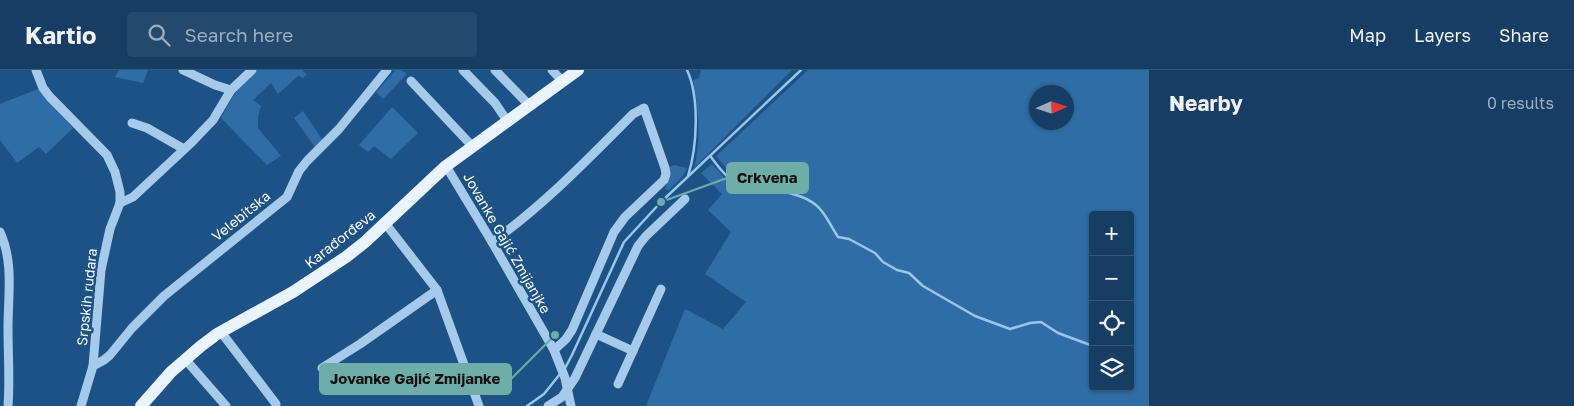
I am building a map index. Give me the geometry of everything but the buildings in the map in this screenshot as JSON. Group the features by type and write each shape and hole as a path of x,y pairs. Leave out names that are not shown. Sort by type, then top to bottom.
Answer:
{"main road":[{"name":"Karađorđeva","path":"144,405 185,359 221,332 293,292 366,242 446,166 578,70"}],"street":[{"name":"Srpskih rudara","path":"36,70 43,88 50,97 107,155 119,185 120,203 110,230 101,270 93,366 81,406"},
{"path":"183,70 215,85 231,90"},
{"path":"120,203 133,197 184,149 212,120 239,80 252,70"},
{"name":"Velebitska","path":"93,366 110,355 132,328 164,296 287,197 299,171 339,129 387,70"},
{"path":"463,70 495,103 508,122"},
{"path":"495,70 530,106"},
{"path":"552,70 563,82"},
{"path":"410,81 473,147"},
{"path":"492,242 525,219 638,110 644,108 666,174 659,186 625,217 614,232 574,325 566,339 554,350"},
{"path":"132,123 147,128 184,149"},
{"name":"Jovanke Gajić Zmijanjke","path":"446,166 554,350 565,378 571,406"},
{"path":"548,406 562,397 575,378 641,241 685,199"},
{"path":"385,223 436,290 478,406"},
{"path":"0,232 6,248 10,273 8,406"},
{"path":"618,384 661,289"},
{"path":"322,368 368,340 436,290"},
{"path":"221,332 276,404"},
{"path":"596,334 633,351"},
{"path":"185,359 226,406"}],"shaded area":[{"path":"119,70 148,70 143,83 115,77"},
{"path":"258,70 302,70 307,74 303,78 298,76 278,94 271,83 253,100 261,106 258,116 258,128 281,156 267,165 221,118 241,85"},
{"path":"396,70 401,70 407,74 383,99 376,92"},
{"path":"701,70 792,70 694,168 699,135 698,112 693,80 699,78"},
{"path":"808,70 1149,70 1149,406 646,406 685,309 723,329 746,302 705,274 731,232 708,210 722,194 701,173 712,164 735,187 754,193 757,185 743,181 716,156"},
{"path":"38,89 73,128 46,154 39,147 17,163 0,140 0,104"},
{"path":"392,107 418,133 391,159 374,146 368,152 359,145"},
{"path":"303,111 324,142 315,147 294,118"},
{"path":"674,165 687,168 683,176 669,190 665,189 669,178 668,168"}],"waterway":[{"path":"687,70 694,94 696,123 688,176"},
{"path":"564,370 624,242 661,202 801,70"},
{"path":"711,157 725,174 735,182 745,186 797,195 807,199 823,212 838,237 849,239 875,253 883,262 897,270 909,273 923,286 975,316 1010,329 1041,322 1058,333 1089,345"},
{"path":"527,406 544,394 560,374"}],"place":[{"name":"Crkvena","path":"661,202"},
{"name":"Jovanke Gajić Zmijanke","path":"555,335"}]}
